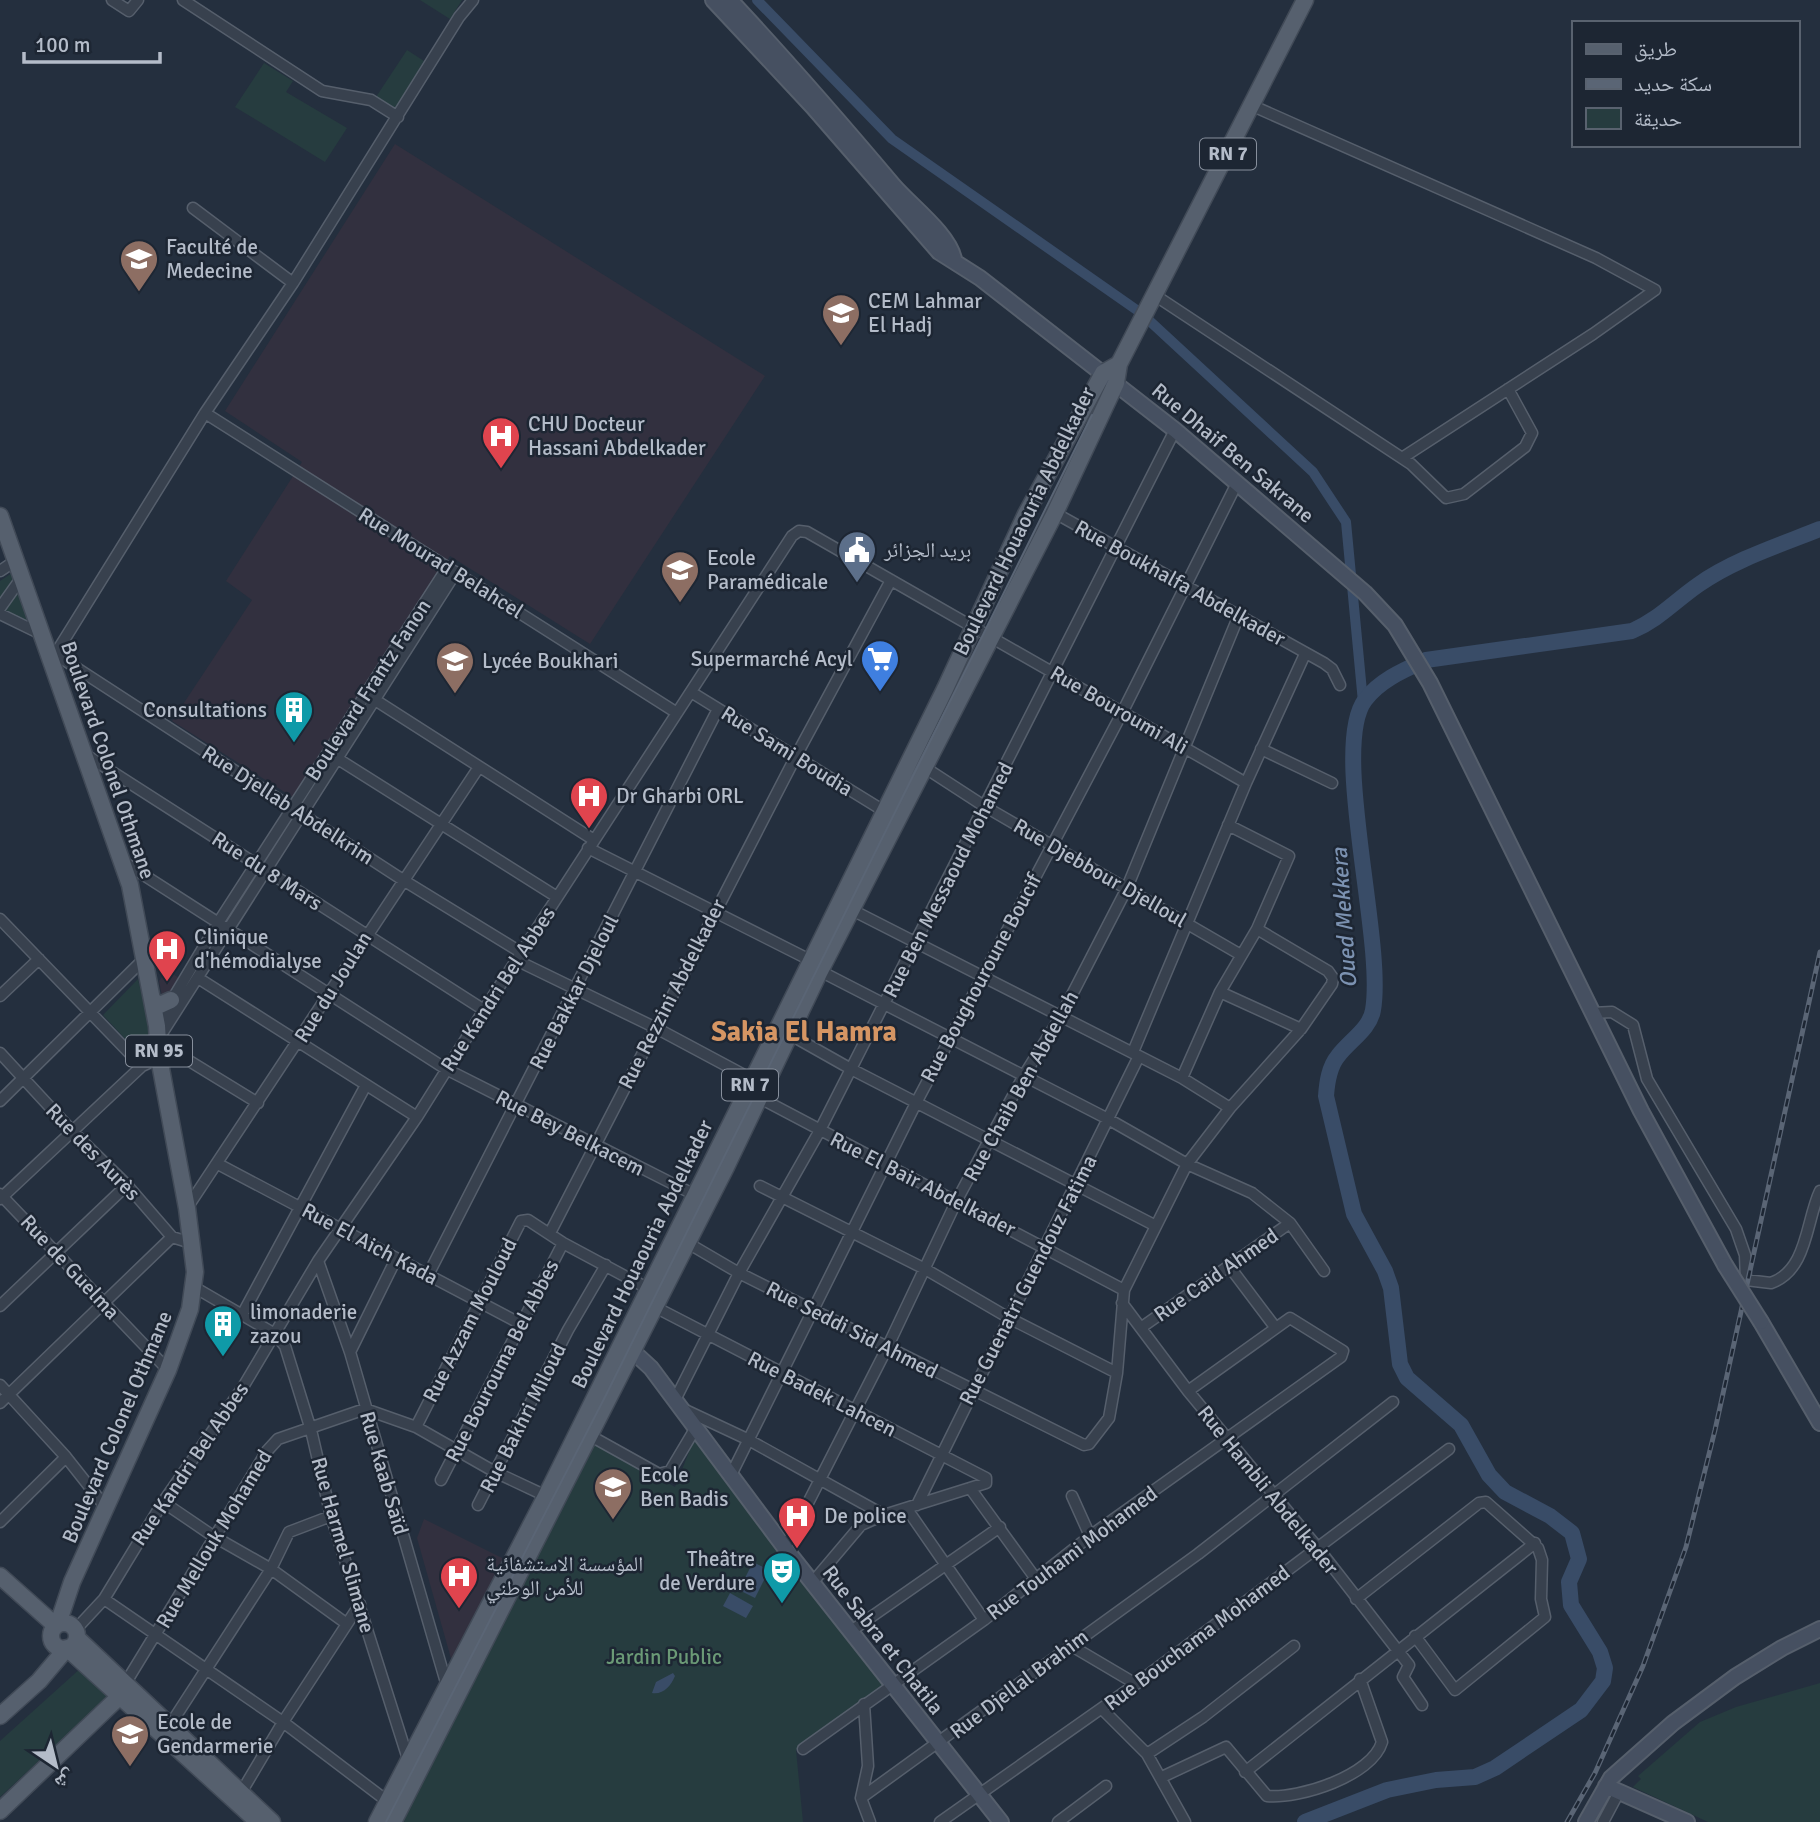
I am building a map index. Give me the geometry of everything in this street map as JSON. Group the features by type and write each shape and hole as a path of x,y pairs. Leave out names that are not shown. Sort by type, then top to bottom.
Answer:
{"main road":[{"name":"Rue Dhaif Ben Sakrane","path":"713,0 813,107 939,252 954,259 1175,430 1365,593 1409,646 1430,683 1667,1161 1725,1265 1820,1423"},
{"path":"730,0 822,99 894,186 947,243 954,259"},
{"name":"RN 7","path":"1153,302 1305,0"},
{"name":"Boulevard Houaouria Abdelkader","path":"388,1813 408,1759 546,1496 686,1242 884,811 945,689 1026,514 1119,364 1153,302"},
{"name":"Boulevard Houaouria Abdelkader","path":"388,1813 589,1435 627,1346 648,1288 695,1195 789,1034 815,966 852,910 1055,513 1110,378"},
{"name":"Boulevard Colonel Othmane","path":"0,516 125,863 145,959 187,1208 194,1287 190,1309 168,1370 107,1510 72,1582 63,1635 39,1681 0,1716"},
{"path":"152,1000 160,1004 171,1000"},
{"name":"Rue Sabra et Chatila","path":"627,1346 678,1404 730,1477 1000,1822"},
{"path":"0,1576 258,1822"},
{"path":"1586,1822 1612,1789 1673,1723 1735,1677 1782,1648 1820,1629"},
{"path":"122,1690 170,1725 272,1822"},
{"path":"0,1811 122,1690"},
{"path":"1612,1789 1687,1822"}],"street":[{"path":"112,0 130,11 138,0"},
{"path":"184,0 322,91 371,100 398,117"},
{"path":"53,658 205,413 293,283 459,17 473,0"},
{"path":"1253,106 1596,258 1655,290 1402,458"},
{"path":"193,208 293,283"},
{"path":"1153,302 1402,458 1441,495 1454,498 1464,494 1525,447 1531,438 1532,433 1508,388"},
{"name":"Rue Mourad Belahcel","path":"205,413 677,713"},
{"name":"Rue Ben Messaoud Mohamed","path":"678,1404 739,1273 820,1132 1114,545 1175,430"},
{"name":"Rue Boughouroune Boucif","path":"730,1477 981,975 1122,713 1237,483"},
{"name":"Rue Boukhalfa Abdelkader","path":"1055,513 1332,669 1340,685"},
{"name":"Rue Kandri Bel Abbes","path":"63,1635 104,1599 163,1502 243,1387 318,1261 417,1117 792,536 799,531 807,532 992,637"},
{"path":"0,571 15,561"},
{"path":"1,1197 142,1066 375,700 452,570"},
{"name":"Boulevard Frantz Fanon","path":"158,1041 171,1000 218,923 365,694 452,570"},
{"path":"0,608 22,577"},
{"name":"Rue Rezzini Abdelkader","path":"550,1233 715,911 891,580"},
{"path":"0,614 43,635"},
{"name":"Rue Chaib Ben Abdellah","path":"785,1548 887,1348 957,1200 1023,1077 1061,1016 1126,890 1239,615"},
{"name":"Rue Bouroumi Ali","path":"992,637 1246,783"},
{"path":"1136,1054 1228,825 1305,654"},
{"name":"Rue Djellab Abdelkrim","path":"53,658 303,814 520,957 656,1028"},
{"name":"Rue Sami Boudia","path":"691,692 884,811"},
{"path":"365,694 634,871 715,911 884,1007 1108,1119 1187,1164 1252,1194 1290,1223 1324,1271"},
{"name":"Rue Bakkar Djeloul","path":"428,1275 517,1106 718,709"},
{"path":"344,727 354,733"},
{"path":"1261,749 1332,783"},
{"name":"Rue du 8 Mars","path":"85,754 484,1010"},
{"path":"338,759 557,897"},
{"name":"Rue du Joulan","path":"187,1208 299,1042 440,822 479,767"},
{"name":"Rue Djebbour Djelloul","path":"924,768 1126,890 1241,955"},
{"path":"1182,1078 1220,992 1256,929 1289,856 1228,825"},
{"name":"Rue Bey Belkacem","path":"125,863 446,1069 695,1195"},
{"path":"852,910 1182,1078 1230,1108"},
{"path":"0,919 142,1066"},
{"path":"760,1186 850,1234 925,1269 1009,1318 1117,1373 1124,1290 1187,1164 1230,1108 1301,1029 1326,996 1333,978 1328,971 1256,929"},
{"path":"0,996 39,959"},
{"path":"0,1101 145,959"},
{"path":"198,978 417,1117"},
{"path":"1220,992 1301,1029"},
{"path":"1592,1013 1612,1012 1633,1025 1647,1079 1736,1229 1745,1255 1746,1279 1771,1283 1789,1270 1809,1233 1820,1191"},
{"name":"Rue El Bair Abdelkader","path":"656,1028 820,1132 957,1200 1124,1290"},
{"path":"789,1034 851,1069 1156,1226"},
{"path":"158,1041 258,1103"},
{"name":"Rue des Aurès","path":"0,1053 73,1132 127,1185 172,1237"},
{"name":"Rue Guenatri Guendouz Fatima","path":"912,1507 941,1455 1077,1184 1136,1054"},
{"path":"242,1315 366,1084"},
{"name":"Rue El Aich Kada","path":"218,1164 521,1324"},
{"path":"0,1306 127,1185"},
{"name":"Rue de Guelma","path":"1,1197 57,1251 168,1370"},
{"name":"Rue Azzam Mouloud","path":"416,1427 481,1303 517,1226 528,1220 550,1233"},
{"name":"Rue Caid Ahmed","path":"1142,1327 1290,1223"},
{"path":"550,1233 562,1243 648,1288"},
{"path":"0,1403 102,1301 172,1237 191,1243"},
{"name":"Rue Seddi Sid Ahmed","path":"686,1242 739,1273 1084,1445 1094,1440 1109,1418 1117,1373"},
{"name":"Rue Bourouma Bel Abbes","path":"441,1480 562,1243"},
{"path":"350,1352 396,1259"},
{"name":"Rue Kaab Saïd","path":"318,1261 350,1352 447,1686"},
{"name":"Rue Bakhri Miloud","path":"478,1505 568,1330 606,1265"},
{"path":"1188,1391 1275,1326 1229,1266"},
{"path":"194,1287 275,1334"},
{"name":"Rue Hambli Abdelkader","path":"1122,1303 1188,1391 1274,1493 1395,1651 1409,1665 1403,1677 1422,1705"},
{"name":"Rue Badek Lahcen","path":"653,1306 985,1476 986,1483 970,1488"},
{"name":"Rue Touhami Mohamed","path":"803,1749 984,1620 1090,1536 1341,1357 1341,1348 1293,1318 1275,1326"},
{"name":"Rue Harmel Slimane","path":"275,1334 289,1354 311,1430 331,1516 408,1759"},
{"path":"0,1385 66,1457 107,1510"},
{"name":"Rue Djellal Brahim","path":"861,1798 938,1745 1070,1645 1198,1554 1393,1402"},
{"path":"678,1404 884,1515"},
{"path":"365,1409 416,1427 495,1472 546,1496"},
{"name":"Rue Mellouk Mohamed","path":"122,1690 213,1536 272,1443 365,1409"},
{"path":"589,1435 659,1474 666,1474 695,1429"},
{"name":"Rue Bouchama Mohamed","path":"940,1822 1102,1709 1449,1449"},
{"path":"0,1522 66,1457"},
{"path":"812,1583 853,1532 884,1515 970,1488 1036,1578"},
{"path":"1072,1496 1090,1536"},
{"path":"1356,1600 1482,1501 1535,1543 1542,1560 1541,1600 1545,1617 1457,1689 1450,1688 1415,1636"},
{"path":"163,1502 213,1536 271,1569 347,1624"},
{"path":"912,1507 946,1565 984,1620"},
{"path":"170,1725 271,1569 292,1530 331,1516"},
{"path":"851,1631 1000,1527"},
{"path":"1245,1772 1535,1543"},
{"path":"104,1599 283,1722 388,1813"},
{"path":"242,1791 283,1722 360,1604"},
{"path":"1070,1645 1136,1684"},
{"path":"1147,1754 1203,1717 1294,1646"},
{"path":"1162,1777 1226,1747 1262,1793 1276,1797 1329,1787 1371,1758 1382,1742 1360,1679"},
{"path":"864,1704 867,1777 861,1798 870,1822"},
{"path":"1102,1709 1147,1754 1162,1777 1181,1820"},
{"path":"1058,1822 1107,1786"},
{"path":"1603,1822 1612,1789"}],"shaded area":[{"name":"CHU Docteur Hassani Abdelkader","path":"395,144 765,376 590,644 450,556 294,798 172,721 252,600 226,581 302,462 225,411"},
{"name":"Clinique d'hémodialyse","path":"167,970 179,978 167,999 162,996 159,981"},
{"name":"المؤسسة الاستشفائية للأمن الوطني","path":"424,1519 504,1559 457,1660 452,1662 417,1538"}],"green space":[{"path":"420,0 462,0 450,19"},
{"path":"407,50 424,61 395,109 376,97"},
{"path":"264,63 293,81 286,92 347,128 325,162 235,107"},
{"path":"15,571 35,629 0,608 0,581"},
{"path":"138,979 154,1046 141,1056 103,1015"},
{"name":"Jardin Public","path":"592,1440 675,1487 693,1442 709,1447 887,1685 796,1750 803,1822 404,1822 409,1802"},
{"path":"82,1667 111,1694 0,1797 0,1741"},
{"path":"1820,1683 1820,1822 1708,1822 1633,1787 1641,1779 1638,1776 1700,1722 1736,1707"}],"water":[{"path":"753,1562 769,1570 755,1598 739,1590"},
{"path":"730,1593 753,1606 746,1618 723,1606"},
{"path":"673,1673 675,1676 666,1689 660,1693 652,1693 656,1682"}],"waterway":[{"path":"757,0 892,139 1141,313 1313,472 1346,522 1363,702"},
{"name":"Oued Mekkera","path":"1305,1822 1387,1790 1436,1780 1475,1777 1495,1768 1581,1710 1603,1681 1605,1668 1600,1652 1571,1605 1569,1582 1579,1559 1572,1533 1550,1516 1505,1492 1489,1475 1461,1425 1407,1378 1400,1364 1391,1288 1385,1271 1354,1214 1326,1096 1332,1065 1364,1029 1373,1010 1375,979 1372,939 1355,801 1353,759 1356,724 1365,700 1385,681 1426,660 1632,631 1726,568 1820,529"}],"tram line":[{"path":"386,1822 607,1393 1092,415"}],"railway":[{"path":"1567,1822 1595,1773 1643,1666 1686,1547 1715,1430 1820,952"}],"place":[{"name":"Faculté de Medecine","path":"139,293"},
{"name":"CEM Lahmar El Hadj","path":"841,347"},
{"name":"CHU Docteur Hassani Abdelkader","path":"501,470"},
{"name":"بريد الجزائر","path":"857,584"},
{"name":"Ecole Paramédicale","path":"680,604"},
{"name":"Supermarché Acyl","path":"880,693"},
{"name":"Lycée Boukhari","path":"455,695"},
{"name":"Consultations","path":"294,744"},
{"name":"Dr Gharbi ORL","path":"589,830"},
{"name":"Clinique d'hémodialyse","path":"167,983"},
{"name":"limonaderie zazou","path":"223,1358"},
{"name":"Ecole Ben Badis","path":"613,1521"},
{"name":"De police","path":"797,1550"},
{"name":"Theâtre de Verdure","path":"782,1605"},
{"name":"المؤسسة الاستشفائية للأمن الوطني","path":"459,1610"},
{"name":"Ecole de Gendarmerie","path":"130,1768"}],"district":[{"name":"Sakia El Hamra","path":"804,1032"}]}
